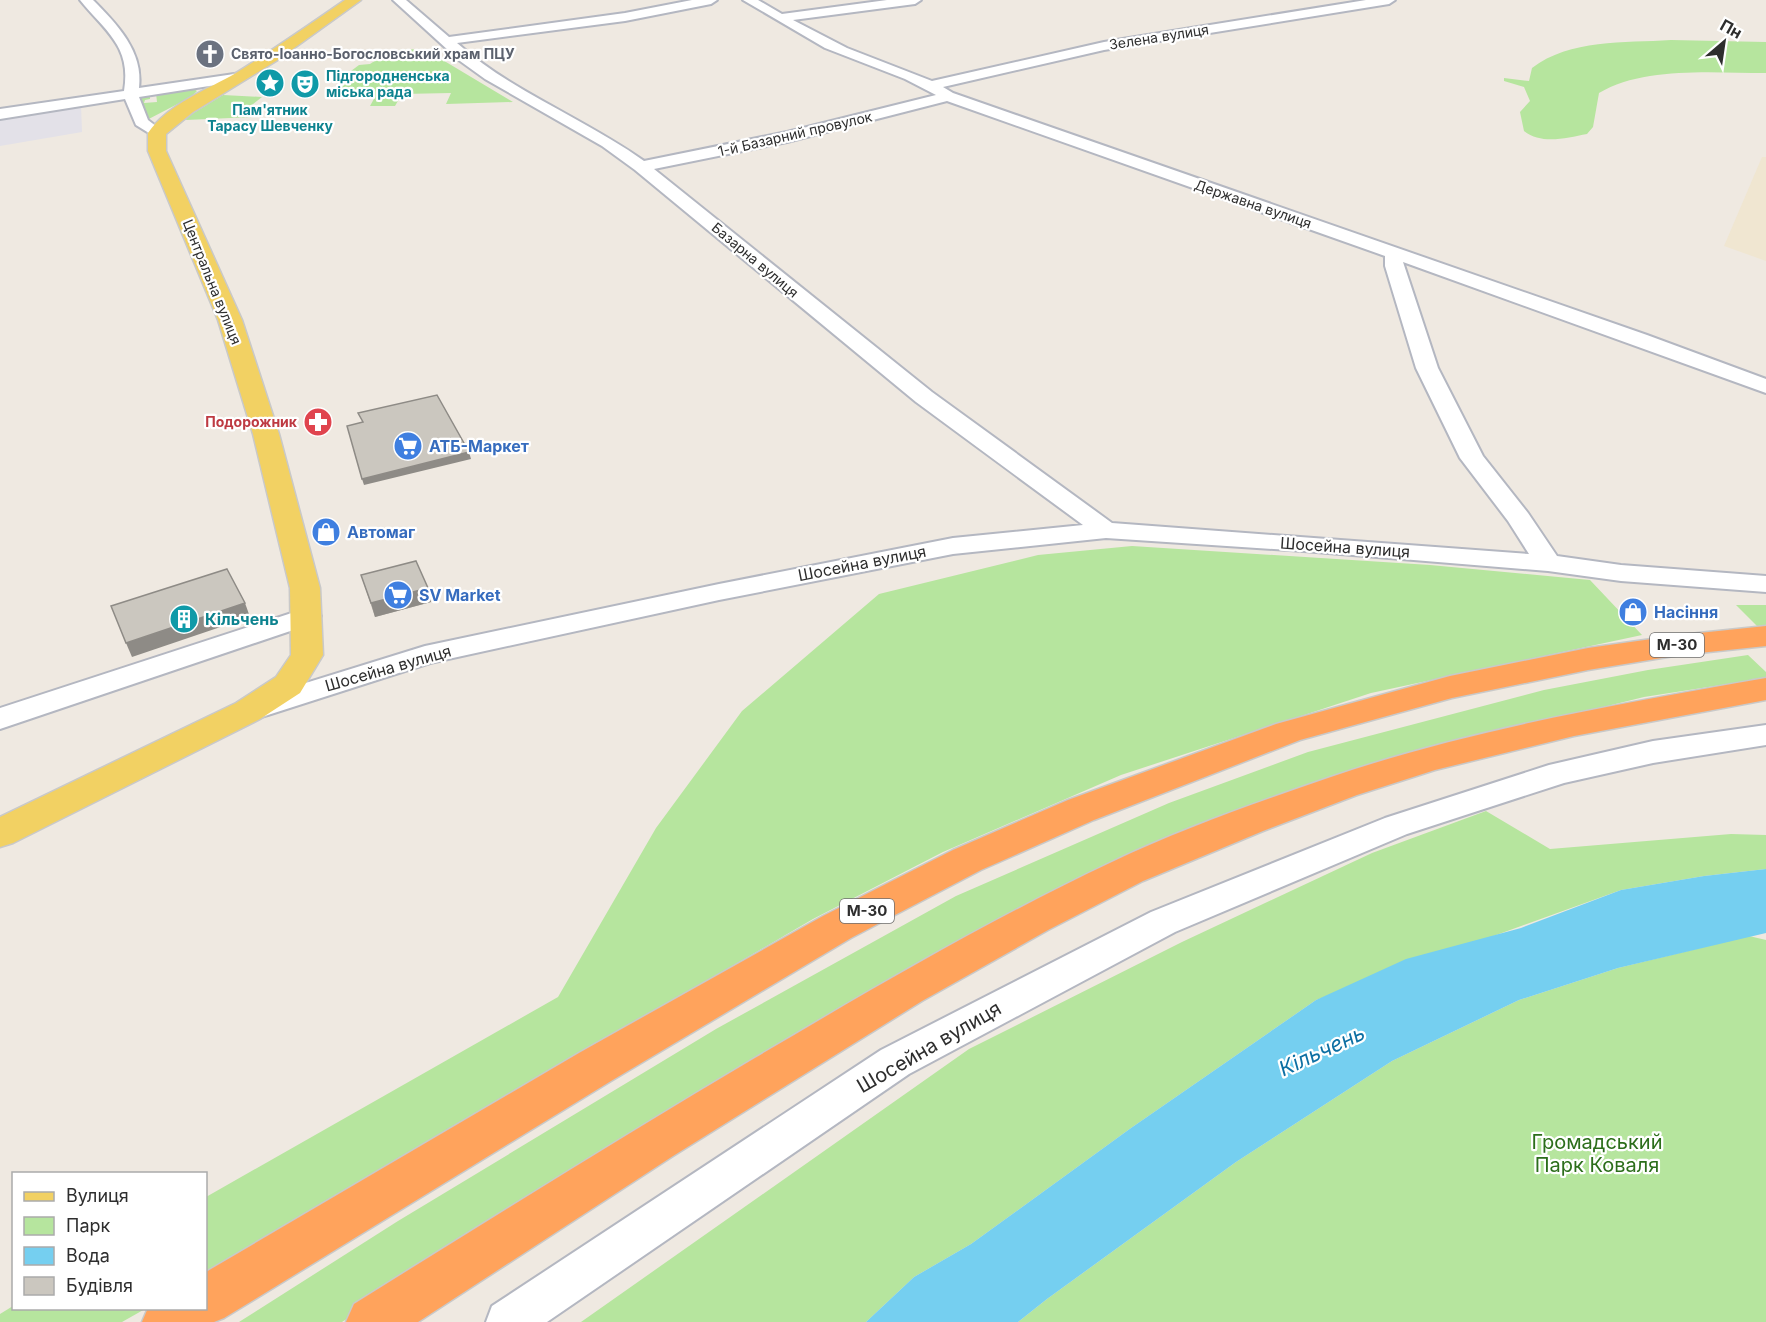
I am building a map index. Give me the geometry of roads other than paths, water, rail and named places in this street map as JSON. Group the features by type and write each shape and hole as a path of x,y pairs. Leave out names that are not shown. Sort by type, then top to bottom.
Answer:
{"highway":[{"name":"М-30","path":"207,1299 585,1073 837,927 967,860 1081,810 1288,732 1439,690 1588,659 1680,645 1766,636"},
{"path":"372,1322 657,1141 907,989 1034,918 1129,871 1271,813 1344,786 1430,759 1584,722 1766,689"},
{"path":"168,1322 188,1310"}],"main road":[{"path":"157,133 170,118 241,77 311,32 354,0"},
{"name":"Центральна вулиця","path":"157,133 157,151 230,320 266,434 305,588 307,655 288,685 248,711"},
{"name":"Шосейна вулиця","path":"0,833 248,711"}],"street":[{"path":"86,0 112,26 132,62 131,94 141,123 157,133"},
{"name":"Базарна вулиця","path":"399,0 490,76 608,143 641,166 924,397 1106,530"},
{"path":"446,41 625,17 711,0"},
{"name":"Державна вулиця","path":"749,0 791,26 841,51 931,85 948,96 1766,386"},
{"path":"781,18 915,0"},
{"name":"Зелена вулиця","path":"931,85 1104,46 1389,0"},
{"path":"0,114 241,77"},
{"name":"1-й Базарний провулок","path":"641,166 787,137 948,96"},
{"path":"1394,253 1394,266 1427,368 1472,458 1519,518 1548,563"},
{"name":"Шосейна вулиця","path":"248,711 425,655 719,592 953,546 1106,530 1304,543 1548,563 1621,573 1766,584"},
{"path":"0,719 307,616"},
{"name":"Шосейна вулиця","path":"508,1322 895,1062 1163,922 1396,826 1560,773 1653,752 1766,735"}],"water":[{"path":"1766,869 1766,933 1618,968 1519,1000 1392,1061 1236,1162 1018,1322 866,1322 914,1277 971,1244 1131,1128 1316,1000 1406,959 1521,928 1621,890 1704,876"}],"place":[{"name":"Свято-Іоанно-Богословський храм ПЦУ","path":"210,54"},
{"name":"Пам'ятник Тарасу Шевченку","path":"270,83"},
{"name":"Підгородненська міська рада","path":"305,84"},
{"name":"Подорожник","path":"318,422"},
{"name":"АТБ-Маркет","path":"408,446"},
{"name":"Автомаг","path":"326,532"},
{"name":"SV Market","path":"398,595"},
{"name":"Насіння","path":"1633,612"},
{"name":"Кільчень","path":"184,619"}],"park label":[{"name":"Громадський Парк Коваля","path":"1597,1154"}]}
